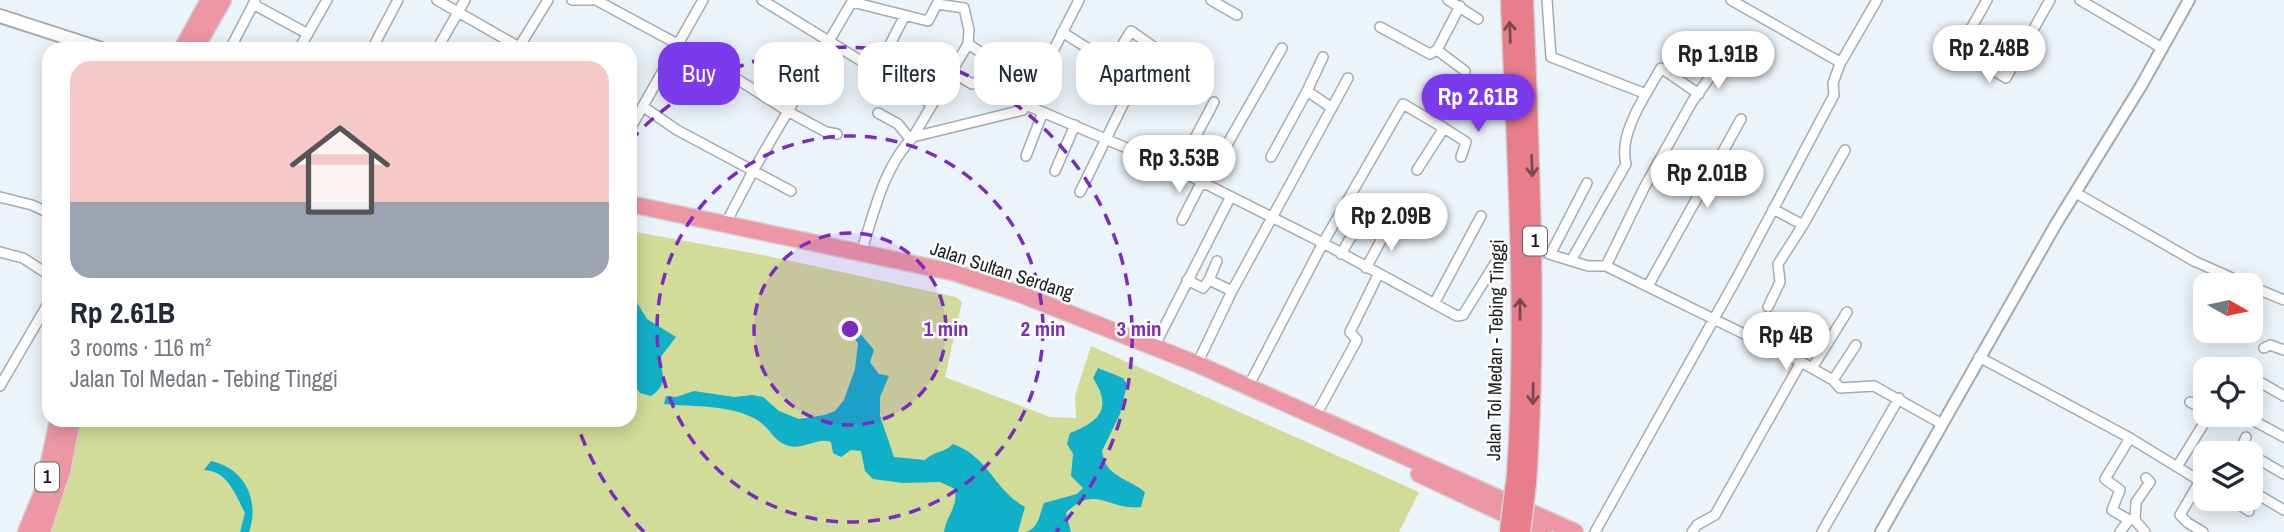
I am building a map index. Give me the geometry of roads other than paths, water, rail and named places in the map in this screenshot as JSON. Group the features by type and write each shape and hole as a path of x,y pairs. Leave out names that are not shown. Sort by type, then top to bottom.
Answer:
{"highway":[{"name":"Jalan Tol Medan - Tebing Tinggi","path":"1509,0 1520,274 1522,532"},
{"name":"Jalan Tol Medan - Tebing Tinggi","path":"1508,532 1521,479 1533,404 1535,245 1525,0"},
{"path":"188,42 218,2"},
{"path":"198,42 218,2"},
{"path":"213,42 218,2"},
{"name":"Jalan Sultan Serdang","path":"637,205 951,272 990,284 1197,364 1418,468 1543,532"},
{"name":"Jalan Sultan Serdang","path":"637,215 888,265 986,290 1177,365 1575,532"},
{"name":"1","path":"26,532 43,491 57,427"},
{"name":"1","path":"42,532 62,471 71,427"}],"main road":[{"path":"0,16 80,42"}],"street":[{"path":"304,42 327,0"},
{"path":"376,42 398,0"},
{"path":"437,0 508,42"},
{"path":"441,42 465,0"},
{"path":"522,42 548,0"},
{"path":"572,0 594,0 674,42"},
{"path":"679,42 703,0"},
{"path":"762,0 829,42 853,1 904,17 928,21 937,4 961,5 968,22 968,44 960,58"},
{"path":"1057,42 1079,0"},
{"path":"1211,0 1237,15"},
{"path":"1448,0 1478,19"},
{"path":"1547,0 1551,57 1646,94"},
{"path":"1731,0 1811,44 1840,64"},
{"path":"1595,532 1829,104 1840,64 1877,0"},
{"path":"1987,0 1959,50 2007,78 2050,0"},
{"path":"2080,0 2162,48"},
{"path":"1881,532 1979,357 2189,0"},
{"path":"234,42 254,2 309,34"},
{"path":"1380,27 1430,54 1437,50 1460,6"},
{"path":"891,42 904,17"},
{"path":"1124,42 1131,31 1147,42"},
{"path":"1062,32 1078,42"},
{"path":"960,77 972,84 980,80 991,59 968,44"},
{"path":"1182,220 1282,48"},
{"path":"1437,50 1465,71"},
{"path":"1271,157 1323,57"},
{"path":"1606,266 1644,188 1693,101 1723,59"},
{"path":"1572,260 1626,164 1624,149 1635,115 1661,68 1693,101"},
{"path":"1197,364 1232,291 1348,78"},
{"path":"740,82 826,132 837,134"},
{"path":"637,119 658,83"},
{"path":"1307,91 1332,108"},
{"path":"1248,387 1324,243 1404,104 1466,142 1461,158"},
{"path":"726,223 752,171 793,105"},
{"path":"861,253 888,174 930,105"},
{"path":"911,138 1012,114 1027,105 1178,170 1461,316 1496,262"},
{"path":"1080,192 1123,105"},
{"path":"1178,170 1212,105"},
{"path":"645,108 677,130 791,191"},
{"path":"1026,156 1043,111"},
{"path":"878,113 898,124 911,138"},
{"path":"1648,286 1741,118"},
{"path":"1055,171 1075,125"},
{"path":"1417,170 1444,128"},
{"path":"1768,307 1780,282 1778,264 1845,150"},
{"path":"1587,183 1550,253 1588,266 1606,266 1801,362 1833,380 1842,389 1874,386 1942,424"},
{"path":"2076,193 2194,261 2220,273"},
{"path":"0,197 42,210"},
{"path":"1154,347 1230,198"},
{"path":"1773,209 1803,225"},
{"path":"1341,254 1363,216"},
{"path":"1436,303 1481,216"},
{"path":"1366,268 1390,224"},
{"path":"0,252 23,258 42,270"},
{"path":"1187,280 1203,288 1217,261"},
{"path":"1315,418 1357,340 1349,332 1378,275"},
{"path":"1209,280 1232,291"},
{"path":"2263,292 2284,300"},
{"path":"1812,368 1847,312"},
{"path":"0,386 42,314"},
{"path":"1833,380 1856,345"},
{"path":"2264,348 2270,345 2284,350"},
{"path":"1979,357 2130,438 2193,476"},
{"path":"1692,532 1715,515 1801,362"},
{"path":"2263,384 2284,396"},
{"path":"1822,532 1899,398"},
{"path":"2263,425 2284,437"},
{"path":"2178,467 2201,427"},
{"path":"2244,441 2246,437"},
{"path":"2130,438 2105,481 2120,490 2112,510 2132,520 2145,532"},
{"path":"2263,462 2284,474"},
{"path":"2120,532 2132,520 2136,502 2150,482 2146,478"},
{"path":"2193,495 2180,514 2188,523 2203,532"},
{"path":"2263,498 2284,510"},
{"path":"2182,532 2188,523"}],"water":[{"path":"637,303 647,319 676,337 659,359 663,380 660,388 651,396 640,393 637,389"},
{"path":"858,331 874,350 870,362 879,374 889,376 880,397 880,416 894,457 925,460 953,444 965,450 983,465 1014,500 1025,507 1018,532 944,532 956,495 955,489 940,482 903,483 873,479 865,471 861,451 851,450 841,457 833,453 831,442 826,441 789,446 776,439 760,422 739,412 714,407 664,404 666,396 676,397 694,391 734,397 763,397 779,411 799,419 825,415 835,411 844,400 855,369 858,343 852,336"},
{"path":"1098,368 1123,378 1127,384 1120,414 1102,451 1112,472 1145,492 1141,507 1094,499 1085,500 1066,513 1071,532 1025,532 1036,525 1044,503 1077,494 1083,488 1071,476 1073,454 1067,444 1070,433 1089,424 1100,412 1102,398 1093,378"},
{"path":"211,461 233,471 247,488 252,509 249,532 240,532 245,513 230,485 219,474 204,470"}],"tunnel":[{"path":"1496,262 1549,254"}]}
